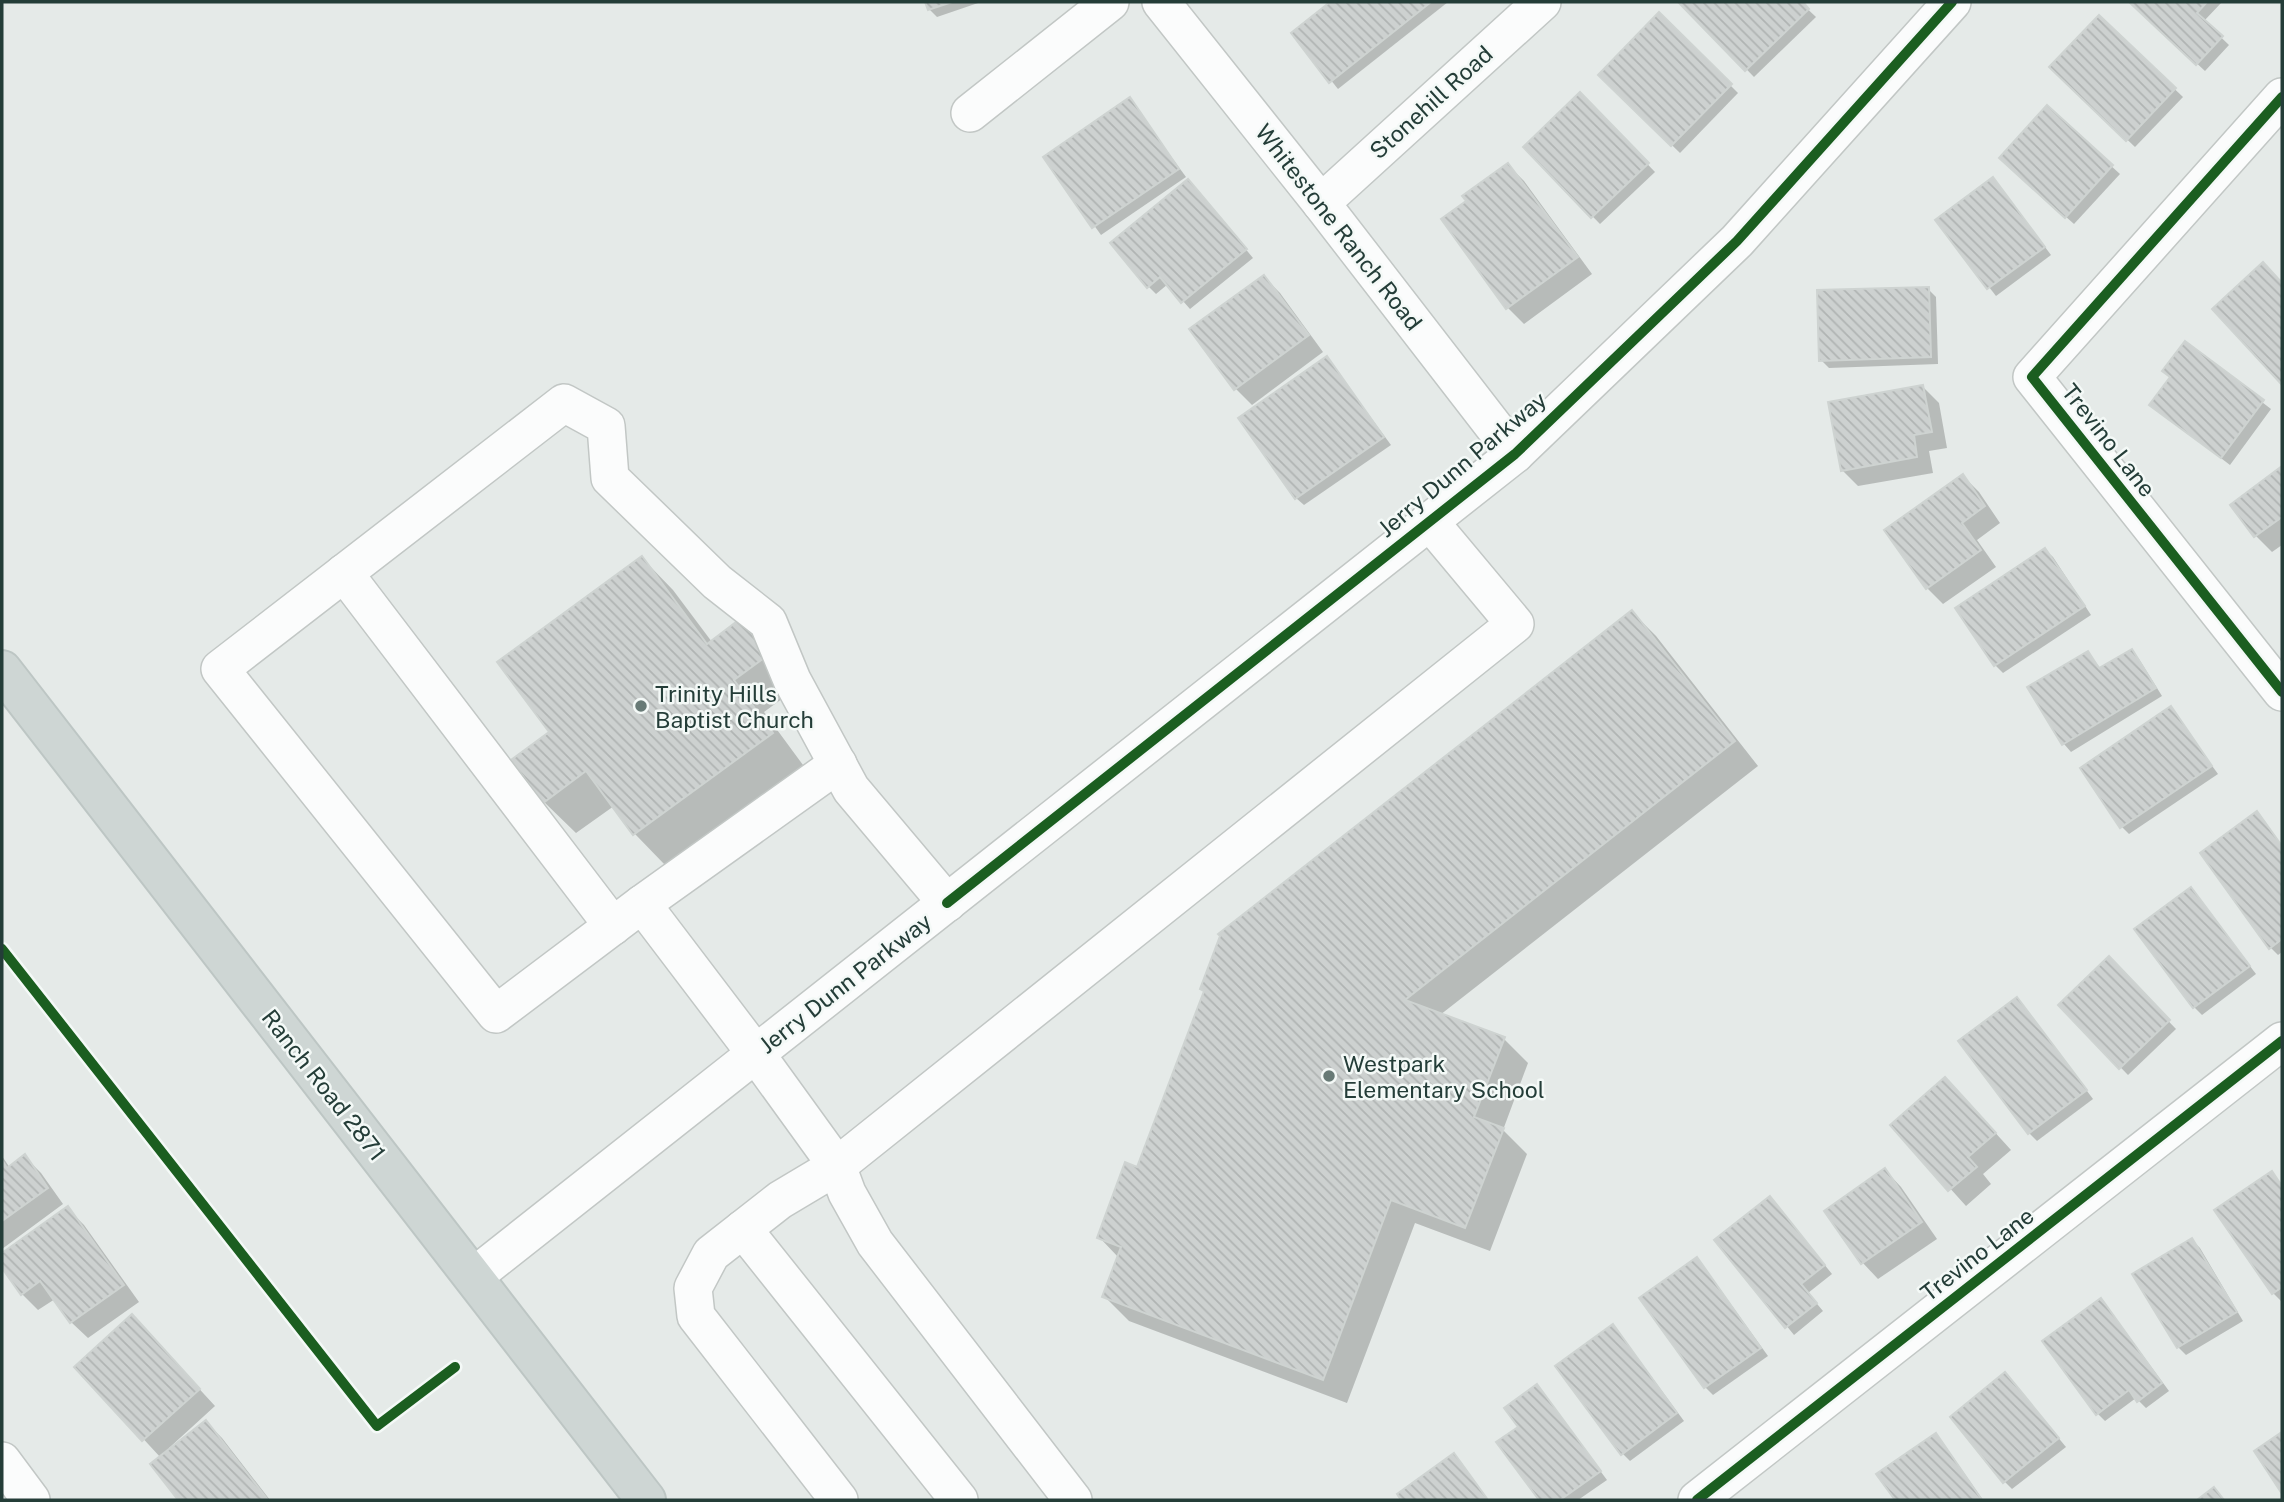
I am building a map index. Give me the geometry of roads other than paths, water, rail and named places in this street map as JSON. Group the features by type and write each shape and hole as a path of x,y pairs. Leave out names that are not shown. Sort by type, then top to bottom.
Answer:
{"main road":[{"name":"Ranch Road 2871","path":"2,670 646,1500"}],"street":[{"path":"970,113 1110,2"},
{"name":"Whitestone Ranch Road","path":"1161,2 1515,454"},
{"name":"Stonehill Road","path":"1321,203 1542,2"},
{"name":"Jerry Dunn Parkway","path":"473,1277 1515,454 1737,240 1952,2"},
{"name":"Trevino Lane","path":"2282,97 2032,376 2282,692"},
{"path":"838,764 642,904 496,1014 220,669 564,403 606,426 610,478 717,582 768,622 792,680 838,764 850,789 947,903"},
{"path":"839,1500 696,1316 693,1289 711,1254 780,1200 837,1166 1515,624 1429,521"},
{"path":"344,573 612,926"},
{"path":"642,904 837,1166 847,1193 874,1243 1073,1500"},
{"name":"Trevino Lane","path":"1697,1500 2282,1041"},
{"path":"743,1229 959,1500"},
{"path":"2,1461 31,1500"}],"place":[{"name":"Trinity Hills Baptist Church","path":"641,706"},
{"name":"Westpark Elementary School","path":"1329,1076"}]}
